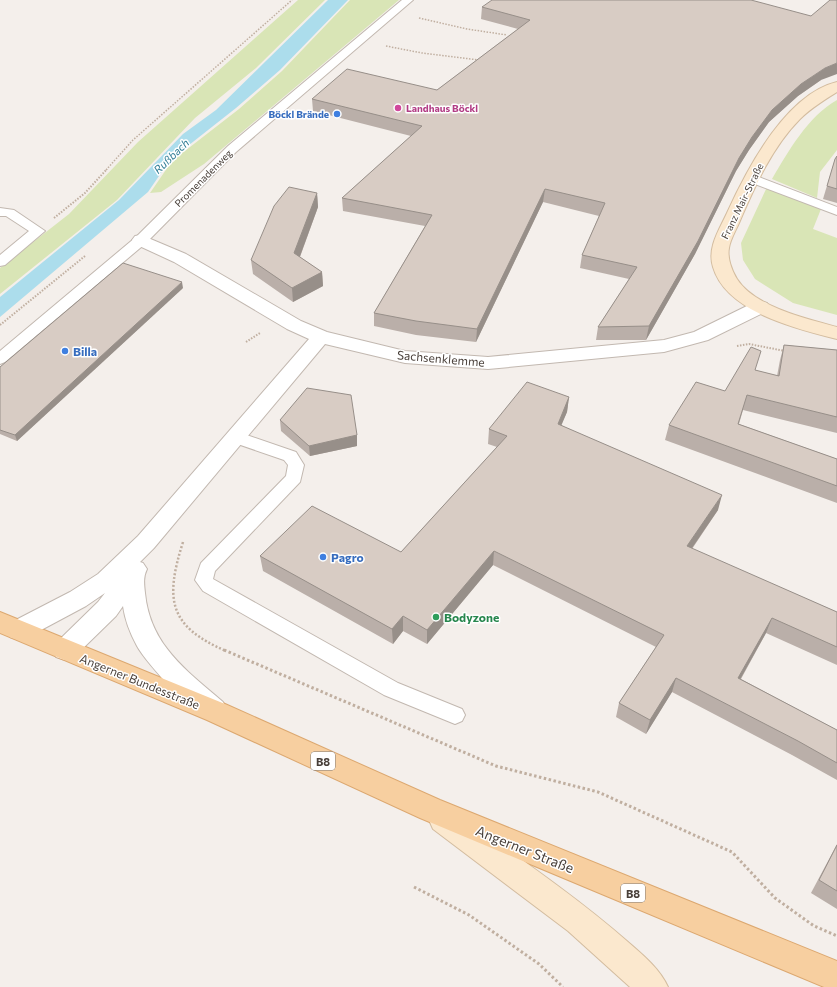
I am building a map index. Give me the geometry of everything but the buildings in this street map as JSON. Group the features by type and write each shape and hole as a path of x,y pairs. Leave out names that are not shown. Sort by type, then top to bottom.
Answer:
{"main road":[{"name":"Franz Mair-Straße","path":"837,86 814,100 789,120 776,137 751,178 720,248 719,257 722,270 730,282 760,307 776,314 837,333"},
{"name":"B8","path":"10,626 65,650"},
{"name":"Angerner Bundesstraße","path":"65,650 216,712"},
{"name":"Angerner Straße","path":"216,712 430,809 837,977"},
{"path":"430,809 588,928 625,958 652,987"}],"street":[{"name":"Sachsenklemme","path":"141,240 180,258 294,325 321,337 404,357 488,363 664,346 701,336 760,307"},
{"path":"10,626 78,599 106,580 146,542 321,337"},
{"path":"65,650 107,609 132,574 146,542"},
{"path":"132,574 135,609 147,642 164,666 216,712"}],"lane":[{"name":"Promenadenweg","path":"0,359 141,240 232,149 358,44 408,0"},
{"path":"751,178 837,211"},
{"path":"0,212 9,213 38,231 0,262"},
{"path":"235,437 290,456 296,466 294,478 207,568 204,580 209,586 391,689 455,715"}],"path":[{"path":"38,231 85,193 133,140 292,0"},
{"path":"393,13 467,29 507,35"},
{"path":"358,44 383,45 422,53 479,60"},
{"path":"414,886 469,914 539,964 563,987"}],"green space":[{"path":"298,0 325,0 256,68 195,118 117,200 0,294 0,268 69,214 138,142"},
{"path":"350,0 399,0 204,164 161,192 150,193 172,161 239,109 282,71"},
{"path":"837,100 837,150 820,172 817,198 772,179 792,146 808,125 817,115"},
{"path":"767,187 821,209 813,229 837,238 837,315 793,303 755,279 743,260 741,243"}],"water":[{"name":"Rußbach","path":"328,0 348,0 280,70 236,108 170,160 148,192 0,317 0,297 119,200 183,134 216,110"}],"place":[{"name":"Landhaus Böckl","path":"398,108"},
{"name":"Böckl Brände","path":"337,114"},
{"name":"Billa","path":"65,351"},
{"name":"Pagro","path":"323,557"},
{"name":"Bodyzone","path":"436,617"}]}
